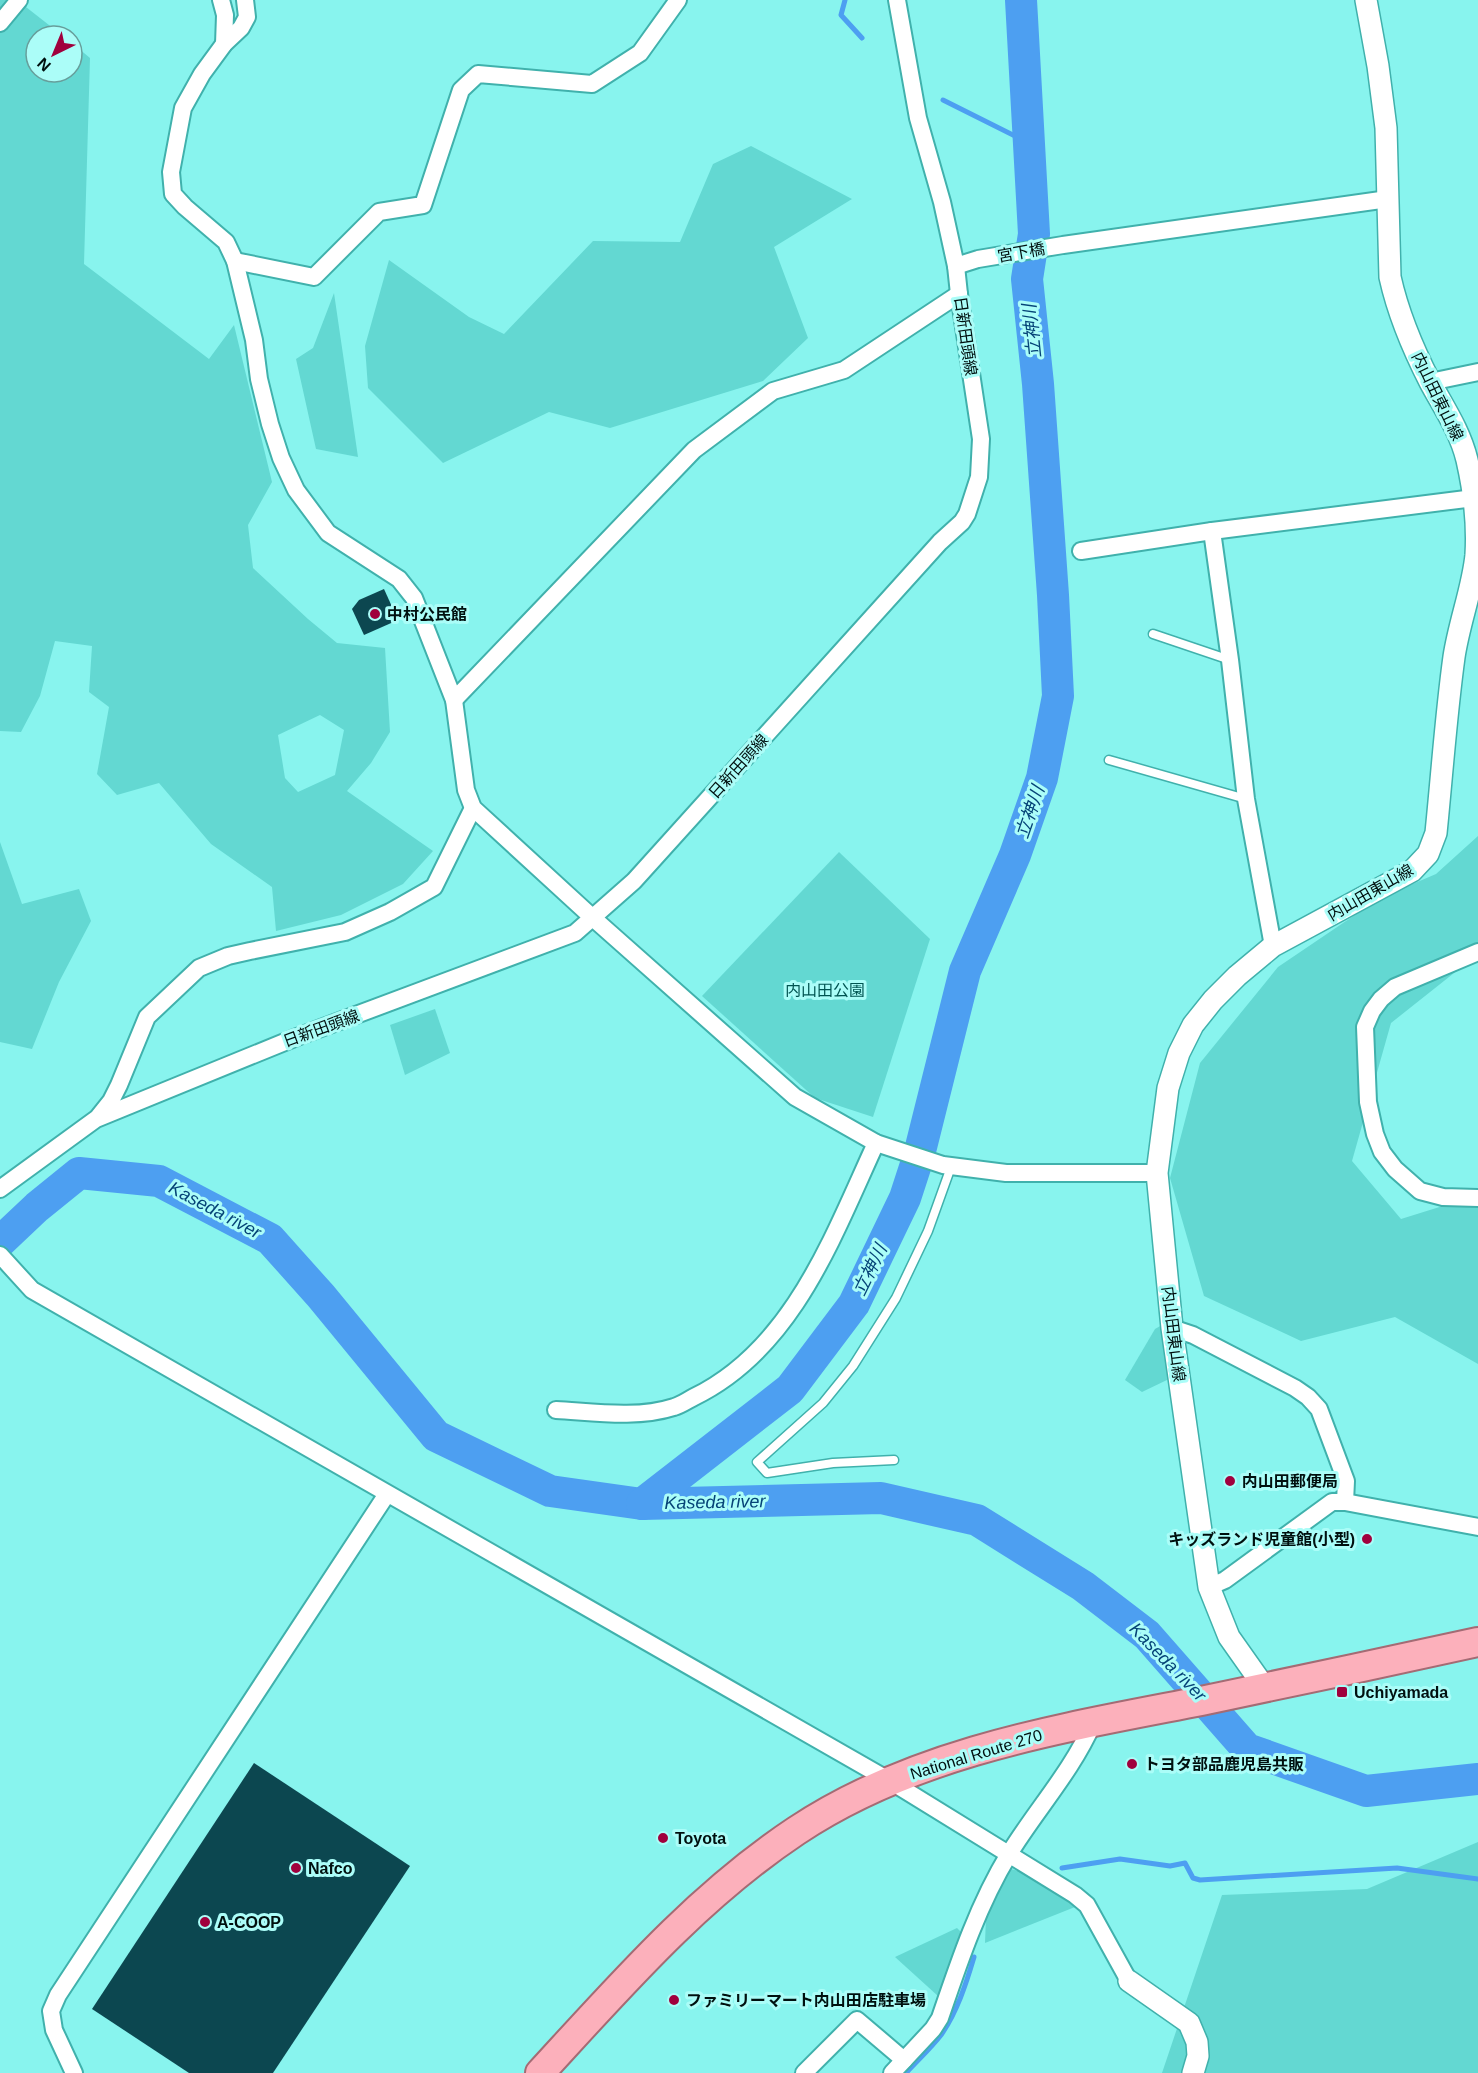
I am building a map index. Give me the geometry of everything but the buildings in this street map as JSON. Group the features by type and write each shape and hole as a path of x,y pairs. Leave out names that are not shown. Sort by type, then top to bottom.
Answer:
{"highway":[{"name":"National Route 270","path":"540,2073 653,1951 724,1885 798,1829 890,1781 936,1763 979,1750 1093,1723 1478,1642"}],"street":[{"path":"0,24 18,0"},
{"path":"221,0 225,15 224,44"},
{"path":"244,0 247,17 241,28 224,44 202,74 183,108 171,172 173,194 226,242 235,261 254,340 259,379 270,424 281,458 296,490 328,533 399,579 414,598 454,700 466,790 473,808 795,1097 884,1146 947,1166 1006,1173 1157,1173"},
{"path":"235,261 314,277 379,212 423,205 461,90 478,75 592,84 640,53 678,0"},
{"name":"日新田頭線","path":"0,1189 96,1119 297,1036 575,933 634,881 940,542 962,522 967,514 979,477 981,439 956,266 942,202 918,118 897,0"},
{"name":"内山田東山線","path":"1256,1690 1229,1637 1209,1587 1172,1328 1157,1173 1168,1088 1179,1053 1193,1025 1213,1000 1238,976 1273,946 1412,872 1428,854 1436,833 1454,658 1476,556 1477,529 1474,498 1466,458 1455,425 1430,382 1407,331 1390,277 1386,128 1378,66 1365,0"},
{"name":"宮下橋","path":"956,266 978,259 1063,245 1388,199"},
{"path":"454,700 694,450 773,392 844,370 959,294"},
{"path":"1430,382 1478,372"},
{"path":"1080,551 1212,531 1474,498"},
{"path":"1212,531 1246,799 1273,946"},
{"path":"96,1119 111,1101 119,1085 147,1017 200,968 228,956 345,932 390,912 434,887 473,808"},
{"path":"1478,952 1395,987 1381,999 1372,1011 1365,1028 1368,1102 1375,1134 1382,1152 1395,1169 1420,1191 1443,1197 1478,1198"},
{"path":"556,1410 640,1413 674,1407 717,1386 754,1355 782,1323 810,1280 884,1146"},
{"path":"0,1255 30,1288 890,1781 1075,1895 1087,1905 1129,1981 1189,2023 1197,2042 1198,2056 1193,2073"},
{"path":"1172,1328 1193,1335 1308,1397 1319,1409 1346,1481 1345,1502"},
{"path":"74,2073 54,2030 51,2011 58,1995 387,1494"},
{"path":"1209,1587 1225,1580 1332,1502 1345,1502 1478,1527"},
{"path":"892,2073 933,2029 940,2018 978,1913 1009,1854 1068,1770 1086,1740 1093,1723"},
{"path":"804,2073 857,2020 904,2060"}],"lane":[{"path":"1153,634 1230,660"},
{"path":"1109,760 1246,799"},
{"path":"894,1460 833,1463 767,1473 757,1462 823,1403 853,1366 896,1298 928,1231 947,1166"}],"green space":[{"path":"0,0 17,0 48,24 24,24 24,84 84,84 84,53 90,58 84,264 209,359 234,325 272,482 248,525 253,568 337,643 385,648 390,732 371,763 347,791 433,851 403,884 341,915 276,931 272,887 211,844 159,783 117,795 97,774 109,707 89,692 92,646 55,641 40,696 21,732 0,731","holes":["320,715 344,730 335,775 298,792 285,778 278,735"]},
{"path":"751,146 852,199 774,247 808,338 763,381 610,428 549,412 443,463 368,388 365,346 389,260 469,317 504,334 593,241 680,242 713,164"},
{"path":"334,293 358,457 316,449 296,359 313,348"},
{"path":"1478,836 1478,954 1391,1023 1352,1161 1401,1219 1478,1195 1478,1364 1395,1317 1301,1341 1204,1296 1170,1178 1200,1063 1278,967 1380,898 1436,874"},
{"path":"0,842 22,904 79,889 91,921 59,982 32,1049 0,1042"},
{"name":"内山田公園","path":"839,852 930,939 873,1117 815,1098 702,996"},
{"path":"435,1009 450,1053 405,1075 390,1025"},
{"path":"1162,1325 1169,1379 1142,1392 1125,1380 1155,1329"},
{"path":"1478,1842 1478,2073 1162,2073 1222,1895 1367,1889"},
{"path":"1010,1869 1027,1874 1045,1884 1075,1907 985,1943 986,1917 997,1890"},
{"path":"957,1928 964,1935 938,1996 895,1957"}],"waterway":[{"path":"845,0 841,15 862,38"},
{"name":"立神川","path":"642,1504 790,1389 854,1304 905,1198 919,1155 965,971 1015,855 1042,778 1058,696 1038,384 1027,279 1034,234 1021,0"},
{"path":"943,100 1029,143"},
{"name":"Kaseda river","path":"0,1242 37,1207 79,1173 159,1181 270,1239 321,1296 436,1436 550,1491 642,1504 881,1498 977,1520 1083,1586 1147,1635 1247,1749 1366,1791 1478,1779"},
{"path":"1062,1868 1120,1859 1170,1866 1185,1863 1193,1878 1200,1880 1397,1868 1478,1879"},
{"path":"906,2073 933,2045 947,2026 960,1998 974,1957"}],"place":[{"name":"中村公民館","path":"375,614"},
{"name":"内山田郵便局","path":"1230,1481"},
{"name":"キッズランド児童館(小型)","path":"1367,1539"},
{"name":"Uchiyamada","path":"1342,1692"},
{"name":"トヨタ部品鹿児島共販","path":"1132,1764"},
{"name":"Toyota","path":"663,1838"},
{"name":"Nafco","path":"296,1868"},
{"name":"A-COOP","path":"205,1922"},
{"name":"ファミリーマート内山田店駐車場","path":"674,2000"}]}
